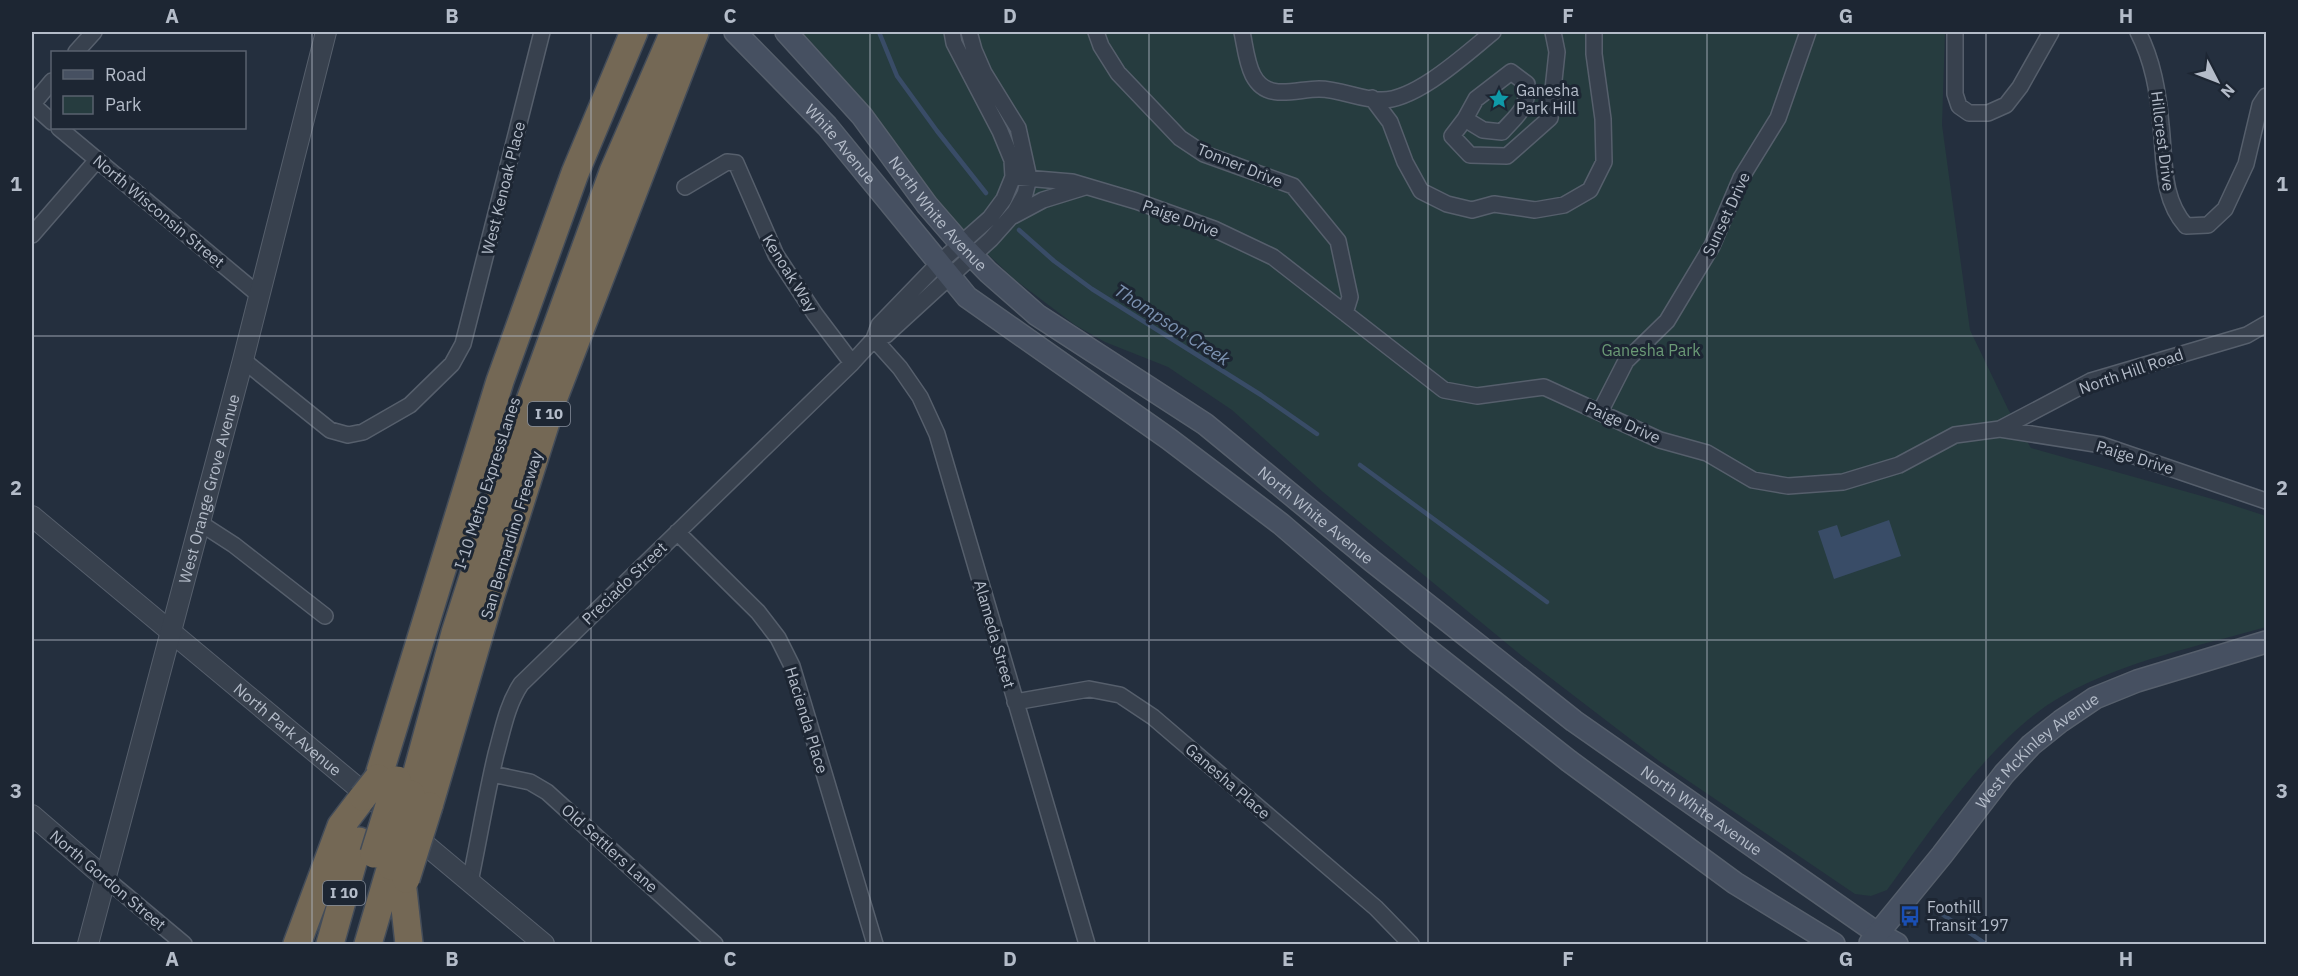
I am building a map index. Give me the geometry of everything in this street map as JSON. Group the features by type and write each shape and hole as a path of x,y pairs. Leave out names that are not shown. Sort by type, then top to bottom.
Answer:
{"highway":[{"name":"San Bernardino Freeway","path":"330,945 379,859 500,381 575,173 634,32"},
{"name":"I-10 Metro ExpressLanes","path":"348,945 379,859 436,640 496,452 599,166 637,72 657,32"},
{"name":"I-10 Metro ExpressLanes","path":"399,785 455,633 529,403 613,172 674,32"},
{"name":"San Bernardino Freeway","path":"399,785 490,598 553,400 695,32"},
{"path":"297,945 379,859 399,785"},
{"name":"San Bernardino Freeway","path":"379,859 387,945"},
{"name":"I-10 Metro ExpressLanes","path":"368,945 379,859"},
{"path":"379,859 409,945"}],"main road":[{"name":"White Avenue","path":"735,32 827,126 944,270"},
{"name":"North White Avenue","path":"786,32 862,116 927,205 966,249 988,272 1037,315 1205,424 1574,722 1873,939 1897,945"},
{"name":"North White Avenue","path":"944,270 967,297 1169,439 1281,524 1418,641 1569,761 1735,883 1834,945"},
{"name":"West McKinley Avenue","path":"1873,939 1942,855 2004,774 2031,745 2061,721 2095,698 2137,681 2266,642"}],"street":[{"path":"77,51 94,32"},
{"name":"West Orange Grove Avenue","path":"88,945 243,360 326,32"},
{"name":"West Kenoak Place","path":"243,360 330,430 348,435 363,432 410,405 453,364 463,344 542,32"},
{"path":"952,32 954,43 1021,178"},
{"path":"966,249 991,238 1010,217 1025,194 1021,178 1018,128 984,73 969,32"},
{"name":"Tonner Drive","path":"1096,32 1101,46 1118,73 1180,138 1204,154 1293,186 1338,242 1350,297 1345,313"},
{"path":"1242,32 1250,70 1257,83 1266,90 1279,92 1321,89 1382,100 1399,97 1440,76 1493,32"},
{"path":"1465,119 1452,136 1470,155 1507,156 1550,118 1557,52 1552,32"},
{"path":"1372,98 1390,122 1405,162 1421,191 1447,204 1472,210 1494,204 1535,210 1564,205 1590,190 1604,162 1603,119 1594,54 1594,32"},
{"name":"Sunset Drive","path":"1600,412 1626,361 1667,321 1712,246 1741,178 1779,118 1808,32"},
{"path":"1955,32 1955,94 1959,106 1969,113 1988,113 2006,105 2020,87 2051,32"},
{"name":"Hillcrest Drive","path":"2138,32 2152,65 2162,126 2168,193 2175,214 2186,226 2208,225 2225,209 2247,164 2260,105 2266,96"},
{"path":"51,82 32,104 51,121"},
{"name":"North Wisconsin Street","path":"60,129 259,295"},
{"path":"32,235 97,160"},
{"name":"Kenoak Way","path":"685,188 727,162 736,163 776,255 815,314 852,363"},
{"path":"966,249 1021,178"},
{"name":"Paige Drive","path":"1021,178 1072,182 1215,229 1273,257 1444,390 1477,396 1544,387 1660,440 1707,453 1753,480 1788,486 1843,482 1899,465 1955,435 2000,429 2102,445 2266,501"},
{"path":"1010,217 1043,200 1087,187"},
{"name":"Preciado Street","path":"470,882 506,713 521,684 852,363 874,339 879,325 966,249"},
{"name":"North Hill Road","path":"2000,429 2091,381 2247,335 2266,324"},
{"name":"Alameda Street","path":"874,339 900,368 921,397 937,434 1087,945"},
{"name":"North Park Avenue","path":"32,516 544,945"},
{"path":"200,523 234,545 325,616"},
{"name":"Hacienda Place","path":"677,532 758,612 778,638 792,666 875,945"},
{"name":"Ganesha Place","path":"1015,702 1089,689 1120,696 1153,717 1314,854 1376,908 1410,945"},
{"name":"Old Settlers Lane","path":"492,774 530,782 547,792 715,945"},
{"name":"North Gordon Street","path":"32,815 184,945"}],"green space":[{"name":"Ganesha Park","path":"802,32 1945,32 1942,125 1970,330 2008,409 2031,448 2266,516 2266,627 2163,655 2087,683 2064,695 2013,732 1990,757 1945,810 1887,890 1871,896 1855,894 1659,761 1522,656 1323,492 1232,410 1168,367 1105,342 1075,325 1014,279 954,222 854,90"}],"water":[{"path":"1889,520 1901,556 1834,579 1818,531 1837,525 1841,537"}],"waterway":[{"name":"Thompson Creek","path":"879,32 897,76 986,193"},
{"name":"Thompson Creek","path":"1019,230 1054,261 1092,289 1261,395 1317,434"},
{"name":"Thompson Creek","path":"1360,465 1547,602"},
{"name":"Thompson Creek","path":"1933,908 1986,944"}],"place":[{"name":"Ganesha Park Hill","path":"1499,99"},
{"name":"Foothill Transit 197","path":"1910,916"}]}
